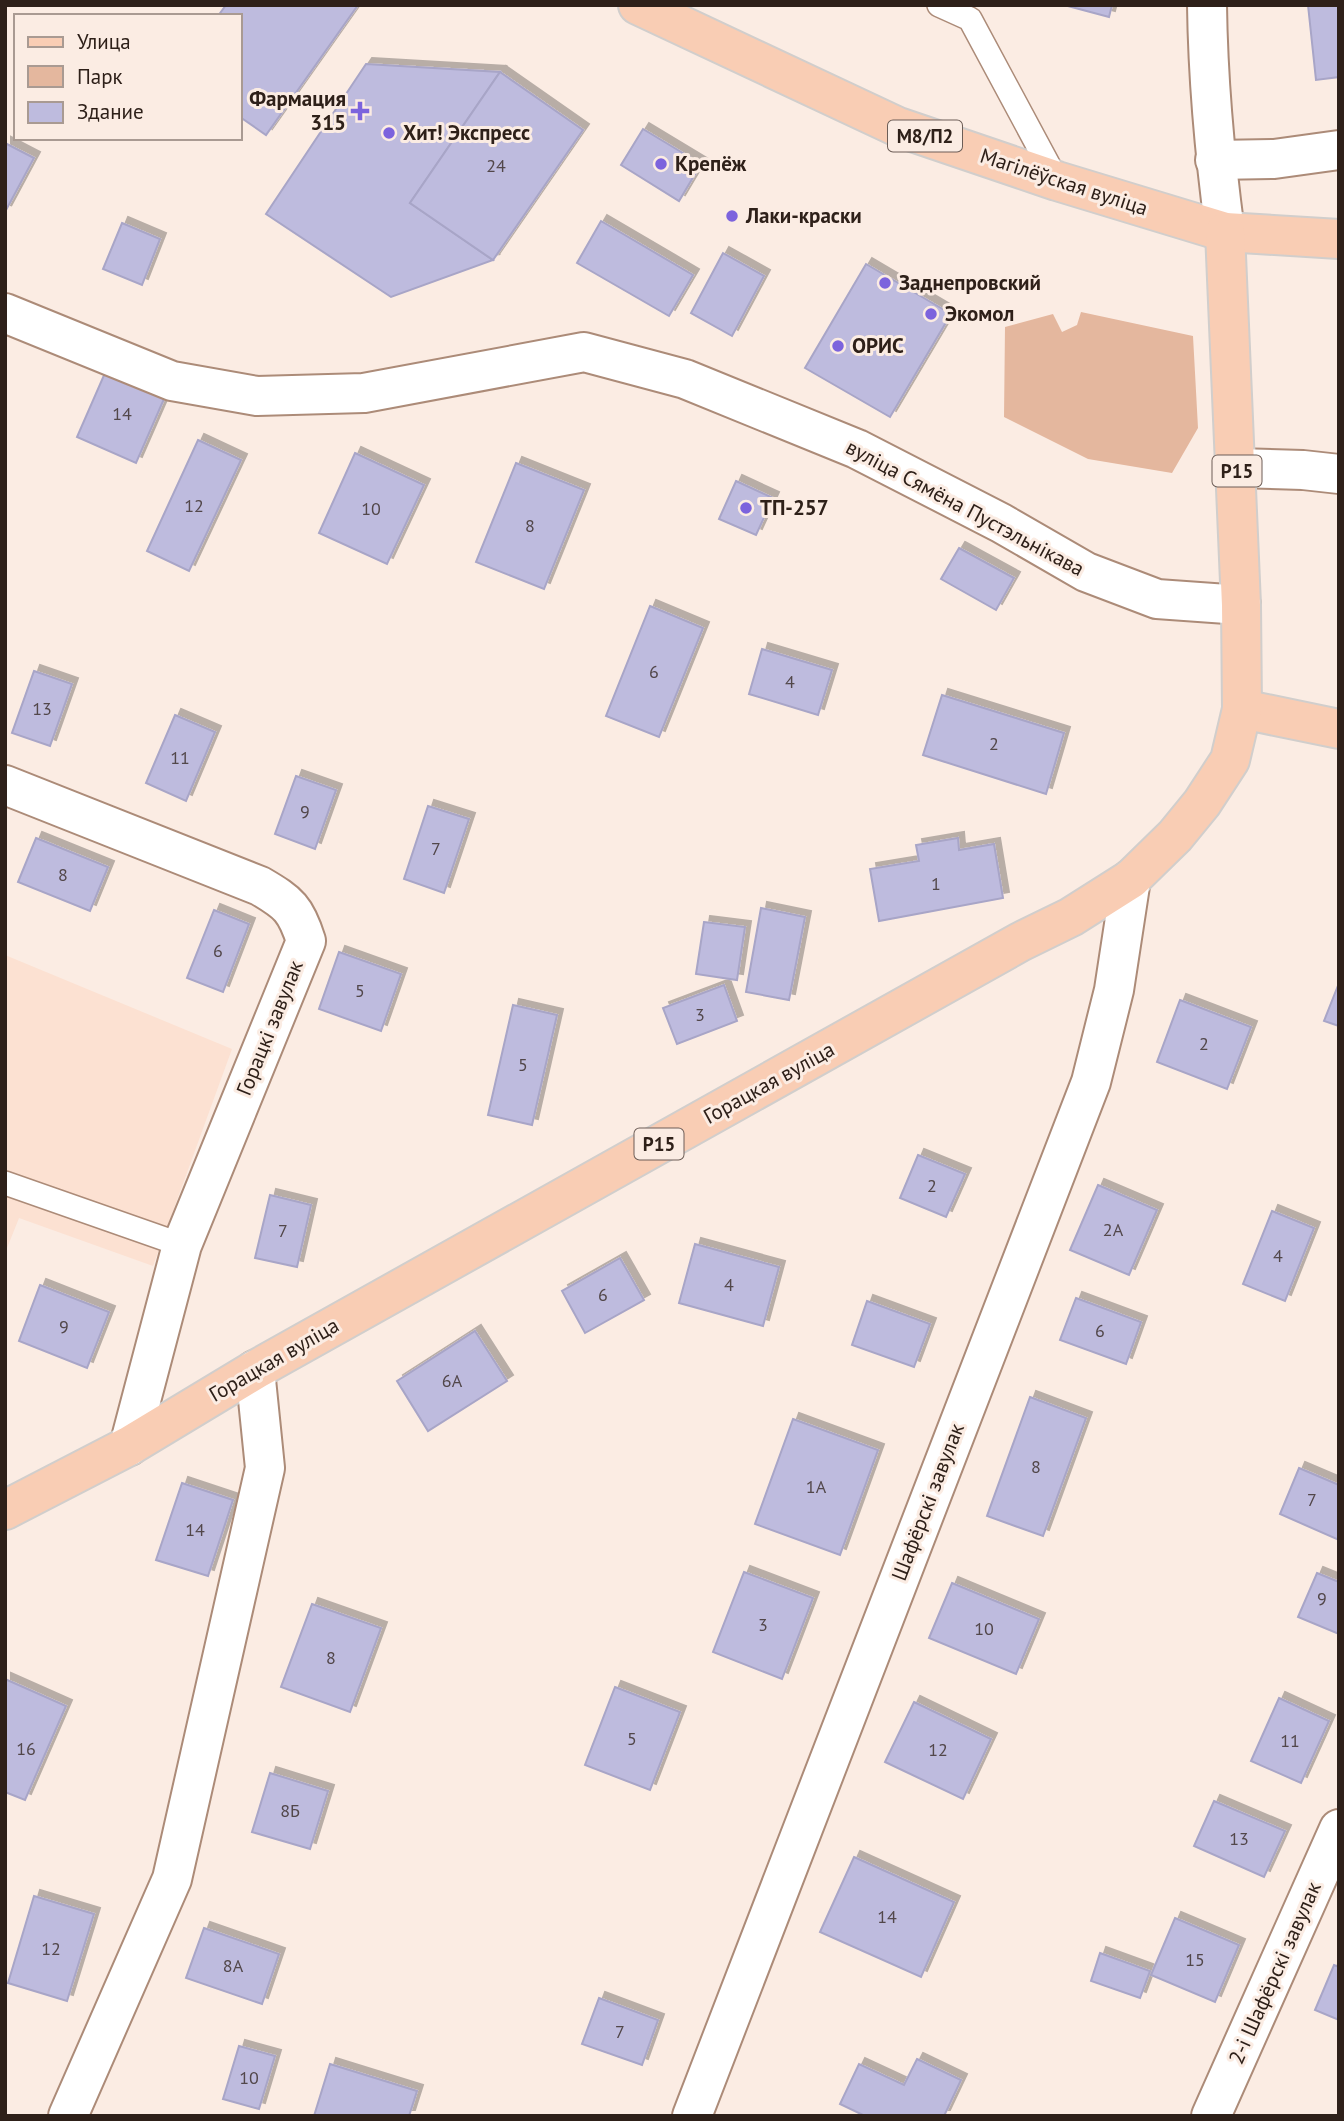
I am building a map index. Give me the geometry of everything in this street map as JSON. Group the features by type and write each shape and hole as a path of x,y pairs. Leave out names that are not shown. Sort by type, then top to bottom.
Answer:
{"main road":[{"name":"Магілёўская вуліца","path":"651,8 898,127 1057,181 1225,232"},
{"name":"М8/П2","path":"1225,232 1339,239"},
{"name":"Р15","path":"1225,232 1237,468 1242,709"},
{"path":"1242,709 1339,729"},
{"name":"Горацкая вуліца","path":"5,1510 129,1446 255,1370 996,956 1071,917 1130,879 1175,836 1202,803 1230,760 1242,709"}],"street":[{"path":"1207,5 1208,71 1215,160 1225,232"},
{"path":"1215,160 1274,159 1339,150"},
{"name":"вуліца Сямёна Пустэльнікава","path":"5,313 172,381 257,396 364,393 584,352 685,379 857,449 967,505 1086,572 1157,599 1241,605"},
{"path":"1237,468 1339,474"},
{"name":"Горацкі завулак","path":"5,785 260,886 282,899 299,917 306,941 182,1245 129,1446"},
{"name":"Шафёрскі завулак","path":"692,2116 1091,1082 1114,990 1130,879"},
{"path":"68,2116 172,1879 265,1468 255,1370"},
{"name":"2-і Шафёрскі завулак","path":"1211,2116 1339,1829"}],"lane":[{"path":"939,5 971,19 1057,181"},
{"path":"5,1183 182,1245"}],"shaded area":[{"path":"5,955 232,1049 153,1266 19,1218 5,1253"}],"green space":[{"path":"1081,312 1193,336 1198,428 1172,473 1088,459 1004,417 1005,327 1053,314 1062,332 1077,325"}],"building":[{"path":"226,5 358,5 266,135 242,118 242,14 219,14"},
{"path":"1064,5 1112,5 1109,17"},
{"path":"1308,5 1339,5 1339,77 1316,80"},
{"path":"366,64 500,72 410,203 493,260 391,297 266,214"},
{"path":"500,72 583,130 493,260 410,203"},
{"name":"Крепёж","path":"643,129 701,164 679,201 621,165"},
{"path":"5,143 34,158 5,212"},
{"path":"601,221 693,275 669,316 577,263"},
{"path":"122,223 160,239 142,285 103,269"},
{"path":"723,253 764,276 732,336 691,313"},
{"path":"866,264 951,314 890,417 805,368"},
{"path":"108,366 167,392 136,463 77,437"},
{"path":"198,440 241,460 189,571 147,551"},
{"path":"355,453 424,485 387,564 319,533"},
{"path":"516,463 584,490 544,589 476,562"},
{"name":"ТП-257","path":"736,481 773,498 756,535 719,519"},
{"path":"959,548 1014,578 996,610 941,579"},
{"path":"650,606 703,628 659,737 606,716"},
{"path":"762,649 832,670 818,715 749,694"},
{"path":"34,671 72,684 50,746 12,733"},
{"path":"942,695 1064,733 1046,794 923,755"},
{"path":"175,715 215,732 186,801 146,783"},
{"path":"296,776 336,790 315,849 275,834"},
{"path":"428,806 469,819 444,893 404,879"},
{"path":"36,838 108,867 90,911 18,882"},
{"path":"958,838 959,850 994,844 1003,898 879,921 870,869 919,861 916,845"},
{"path":"761,908 805,917 789,1000 746,992"},
{"path":"214,910 249,924 223,992 187,978"},
{"path":"704,922 745,927 737,980 696,974"},
{"path":"339,952 401,974 381,1031 319,1009"},
{"path":"1339,983 1339,1026 1324,1021"},
{"path":"724,985 737,1021 677,1044 663,1008"},
{"path":"1180,1000 1251,1027 1227,1089 1157,1062"},
{"path":"513,1005 557,1015 532,1125 488,1115"},
{"path":"918,1155 965,1174 946,1217 900,1198"},
{"path":"1098,1185 1157,1210 1129,1275 1070,1250"},
{"path":"270,1195 311,1205 297,1267 255,1258"},
{"path":"1272,1211 1314,1228 1285,1301 1243,1284"},
{"path":"695,1244 779,1267 763,1326 679,1303"},
{"path":"620,1258 644,1300 585,1333 562,1291"},
{"path":"40,1285 109,1312 87,1368 19,1341"},
{"path":"1076,1298 1141,1322 1126,1364 1060,1340"},
{"path":"867,1301 930,1324 914,1367 852,1345"},
{"path":"475,1331 507,1381 428,1431 397,1381"},
{"path":"1030,1397 1086,1418 1043,1536 987,1516"},
{"path":"793,1419 878,1450 840,1555 755,1524"},
{"path":"1299,1468 1339,1485 1339,1540 1280,1514"},
{"path":"182,1483 233,1500 208,1576 156,1560"},
{"path":"744,1572 813,1598 782,1679 713,1652"},
{"path":"1317,1573 1339,1582 1339,1634 1298,1617"},
{"path":"952,1583 1039,1619 1016,1674 929,1638"},
{"path":"312,1604 381,1628 350,1712 281,1687"},
{"path":"5,1679 66,1706 25,1800 5,1792"},
{"path":"615,1687 680,1712 650,1790 585,1765"},
{"path":"1279,1698 1329,1721 1301,1783 1251,1761"},
{"path":"914,1702 991,1739 963,1799 885,1762"},
{"path":"270,1773 328,1791 310,1849 252,1832"},
{"path":"1214,1801 1285,1831 1264,1877 1194,1846"},
{"path":"854,1857 954,1902 921,1977 820,1932"},
{"path":"34,1896 94,1914 67,2001 8,1983"},
{"path":"1175,1918 1239,1945 1215,2002 1151,1975"},
{"path":"204,1928 279,1954 262,2004 186,1978"},
{"path":"1100,1953 1150,1971 1140,1998 1091,1981"},
{"path":"1334,1965 1339,1967 1339,2020 1315,2010"},
{"path":"599,1998 658,2020 642,2065 582,2044"},
{"path":"239,2046 275,2056 259,2109 223,2099"},
{"path":"917,2059 961,2080 944,2116 865,2116 840,2104 859,2064 904,2085"},
{"path":"330,2064 417,2091 409,2116 314,2116"}],"place":[{"name":"Фармация 315","path":"360,111"},
{"name":"Хит! Экспресс","path":"389,133"},
{"name":"Крепёж","path":"661,164"},
{"name":"Лаки-краски","path":"732,216"},
{"name":"Заднепровский","path":"885,283"},
{"name":"Экомол","path":"931,314"},
{"name":"ОРИС","path":"838,346"},
{"name":"ТП-257","path":"746,508"}]}
